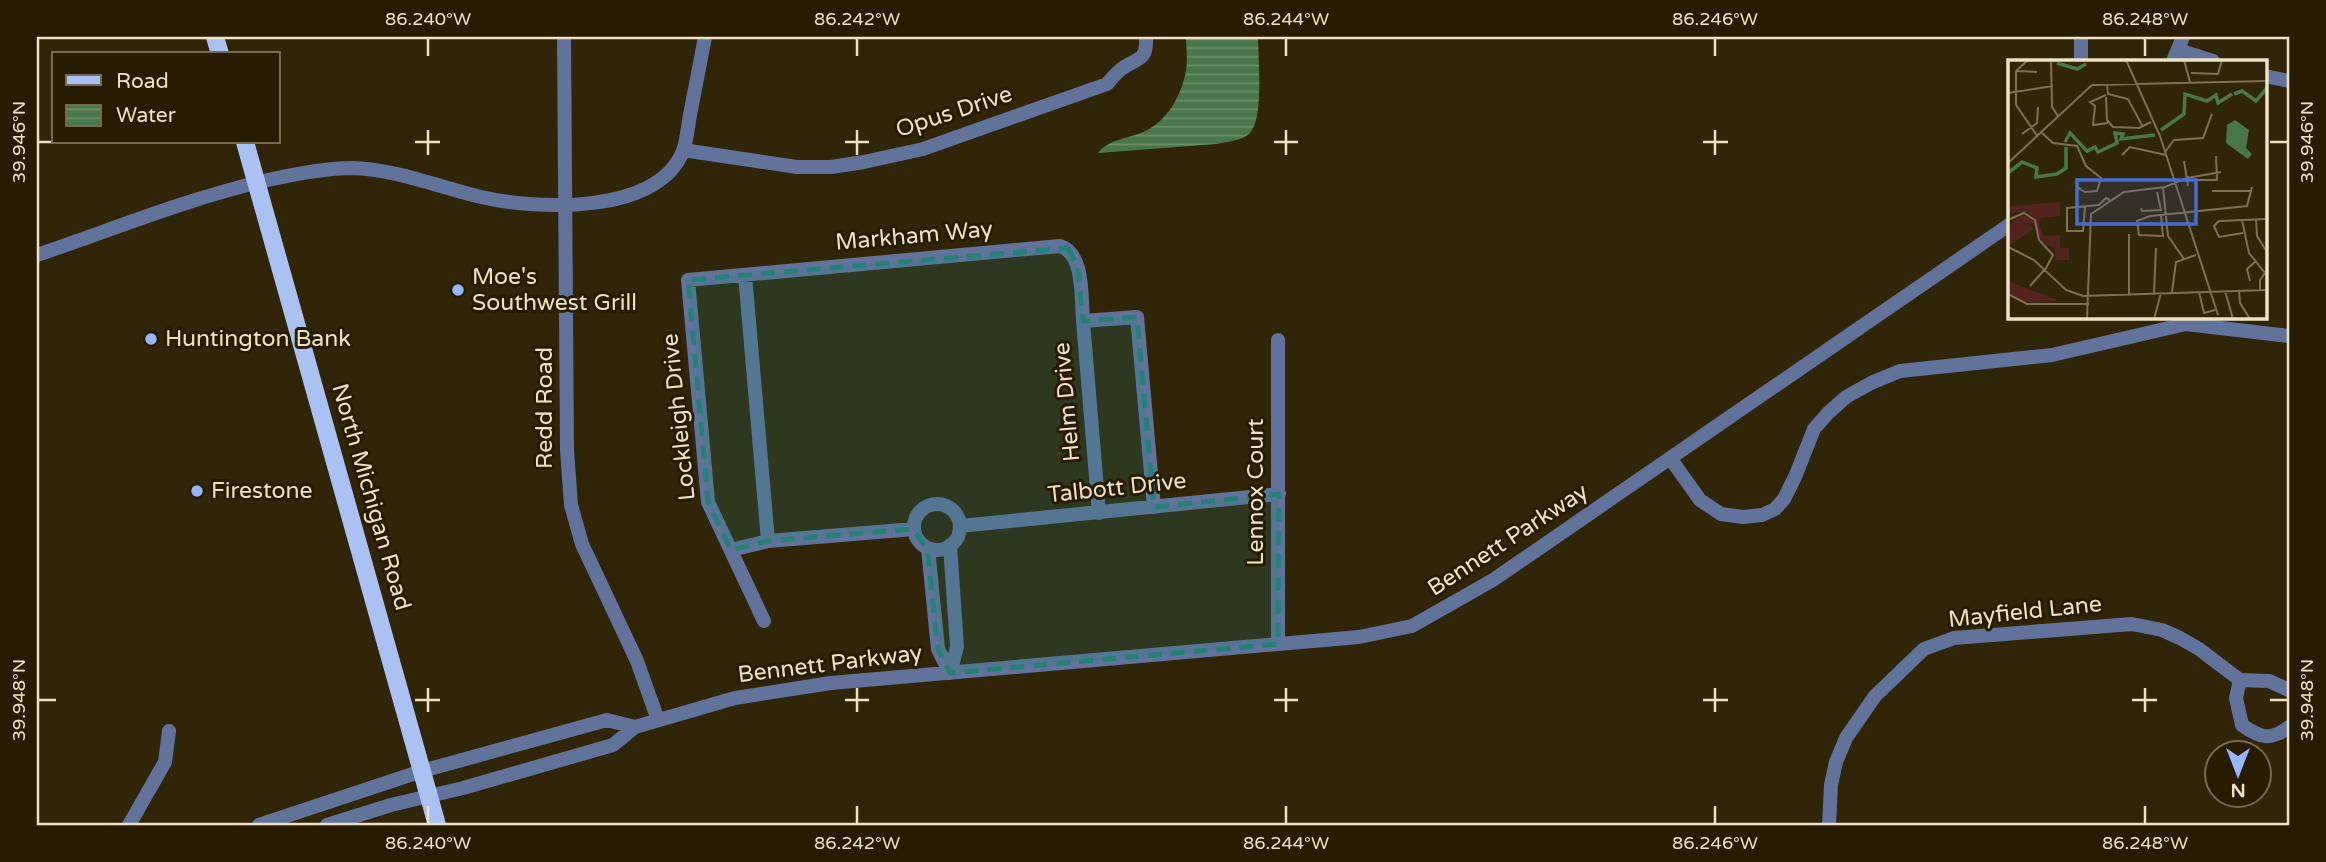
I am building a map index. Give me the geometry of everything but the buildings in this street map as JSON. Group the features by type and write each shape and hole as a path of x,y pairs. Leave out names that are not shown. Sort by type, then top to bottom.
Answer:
{"main road":[{"name":"North Michigan Road","path":"246,144 437,825"}],"street":[{"name":"Redd Road","path":"564,37 568,450 571,505 582,544 637,660 658,720"},
{"path":"37,255 218,191 296,174 353,168 482,197 523,203 567,204 623,198 649,187 670,173 683,150 705,37"},
{"name":"Opus Drive","path":"683,150 797,167 831,167 904,155 1107,84 1123,67 1143,57 1146,37"},
{"path":"2081,37 2081,60"},
{"path":"2178,49 2210,60"},
{"path":"2266,76 2289,80"},
{"name":"Bennett Parkway","path":"327,825 612,745 635,727 735,698 785,690 950,673 1359,637 1412,626 1493,580 2008,226"},
{"name":"Markham Way","path":"688,280 1060,246 1068,248 1076,260 1083,321"},
{"path":"745,275 768,541"},
{"name":"Lockleigh Drive","path":"688,280 708,502 764,621"},
{"name":"Helm Drive","path":"1099,513 1083,321 1137,317 1154,508"},
{"path":"1670,458 1700,500 1721,514 1743,517 1762,515 1775,509 1784,499 1814,429 1846,397 1900,371 2052,355 2165,323 2289,336"},
{"name":"Lennox Court","path":"1278,340 1278,644"},
{"name":"Talbott Drive","path":"960,526 1279,494"},
{"path":"935,504 949,508 960,526 957,537 950,545 939,550 928,548 918,540 914,522 922,509 935,504"},
{"path":"731,550 768,541 914,529"},
{"name":"Bennett Parkway","path":"950,545 957,647 950,673"},
{"name":"Bennett Parkway","path":"928,548 938,649 950,673"},
{"name":"Mayfield Lane","path":"1829,825 1831,785 1836,762 1846,738 1875,696 1924,649 1954,638 2132,624 2162,630 2180,638 2240,680"},
{"path":"2289,690 2269,681 2240,680 2236,698 2242,725 2263,736 2277,736 2289,727"},
{"name":"Bennett Parkway","path":"260,825 422,771 607,720 635,727"},
{"path":"129,825 165,762 169,731"}],"highlighted area":[{"path":"1068,248 1078,267 1083,321 1137,317 1154,507 1279,494 1278,644 950,673 938,649 927,548 912,529 768,541 731,550 708,502 688,280"}],"water":[{"path":"1186,37 1258,37 1259,104 1257,117 1248,135 1216,144 1098,153 1113,142 1152,127 1166,115 1177,98 1184,79 1187,62"}],"place":[{"name":"Moe's Southwest Grill","path":"458,290"},
{"name":"Huntington Bank","path":"151,339"},
{"name":"Firestone","path":"197,491"}]}
